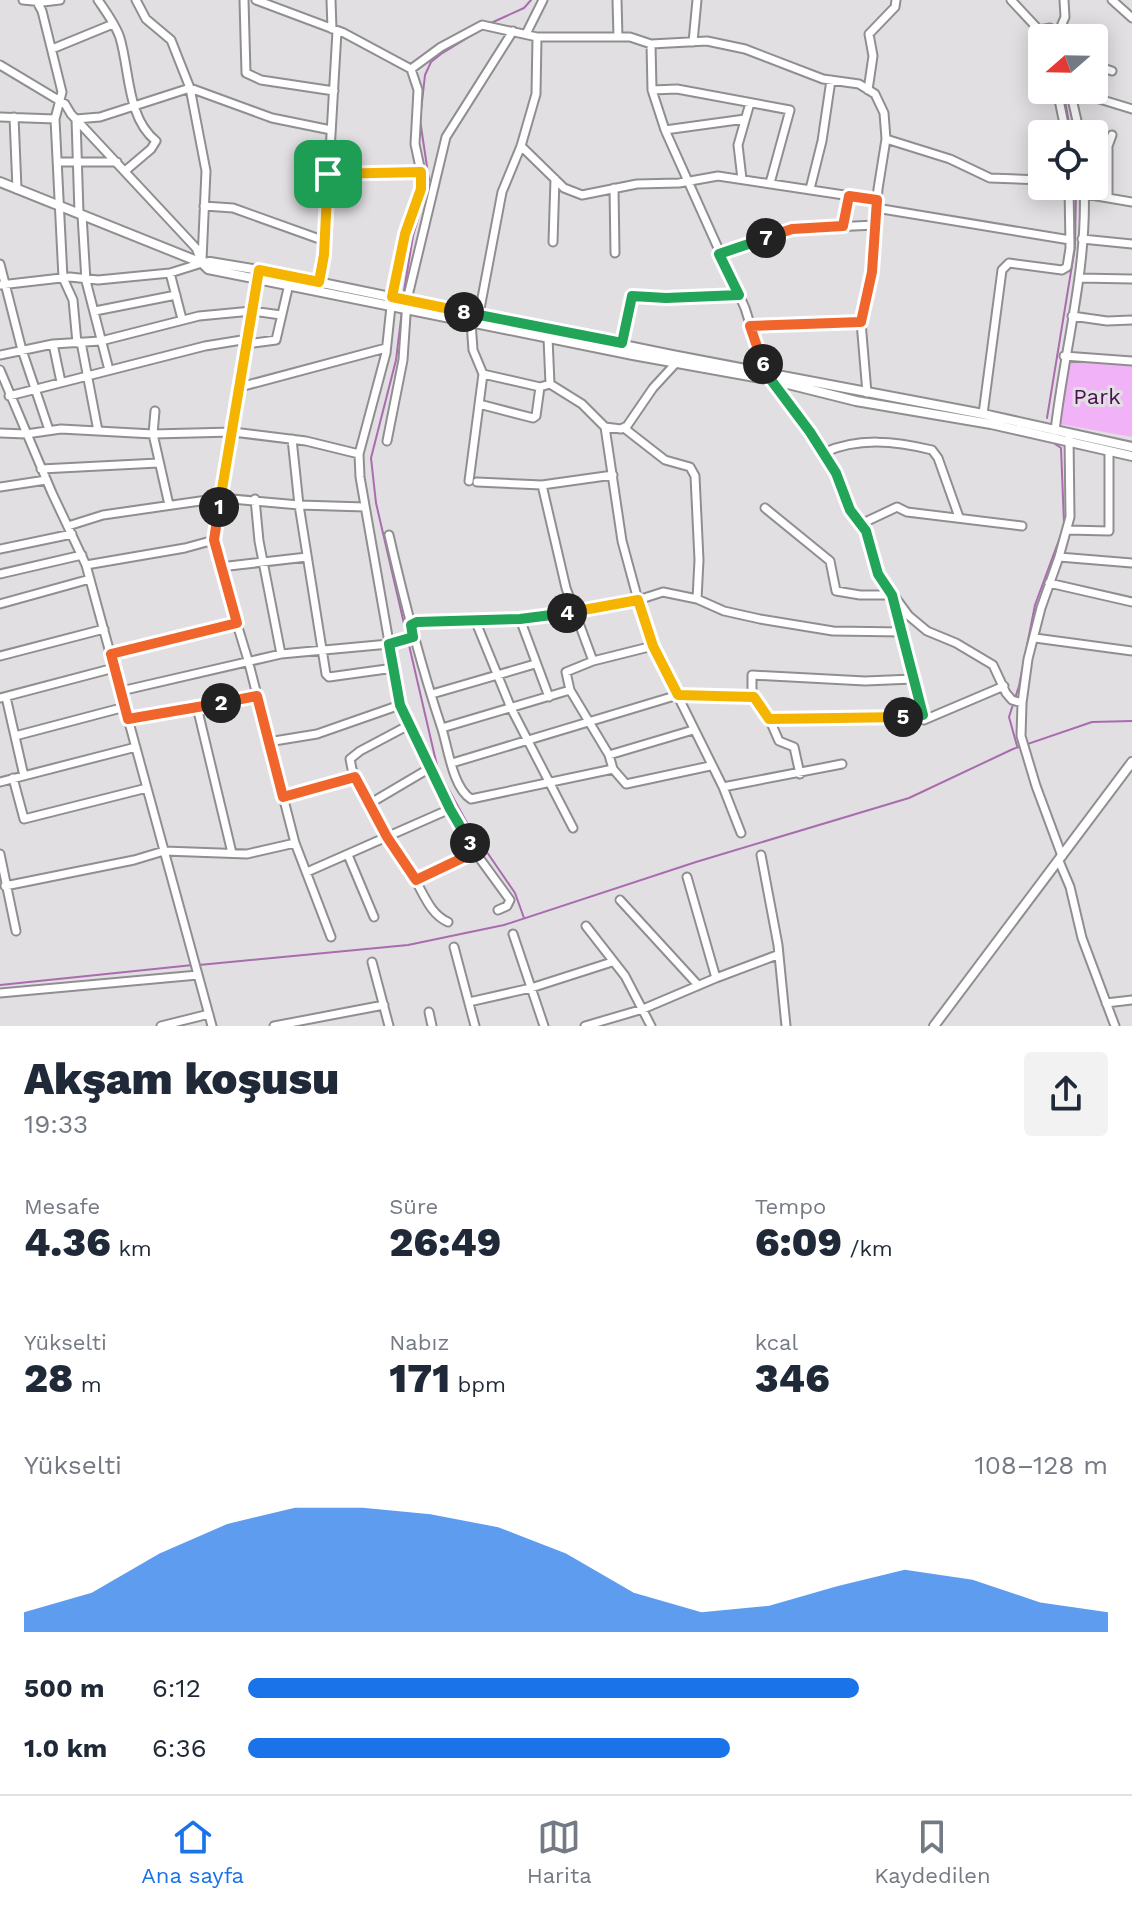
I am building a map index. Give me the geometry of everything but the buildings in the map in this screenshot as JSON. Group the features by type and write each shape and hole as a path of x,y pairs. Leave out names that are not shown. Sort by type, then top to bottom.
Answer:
{"main road":[{"path":"0,182 202,263 208,269 319,282 471,322 772,380 856,401 1069,439 1132,447"},
{"path":"258,274 289,284 479,314 983,414 1055,431 1109,452 1132,456"},
{"path":"934,1026 1132,762"}],"street":[{"path":"23,0 60,0"},
{"path":"98,0 113,24 124,54 134,107 145,132 156,141 125,171"},
{"path":"136,0 146,19 171,40 190,88 206,171 202,263"},
{"path":"244,0 246,73 261,80 334,91"},
{"path":"256,0 334,30 411,69 418,90 415,144 421,189 405,234 400,303 403,360 387,441"},
{"path":"319,282 325,241 334,91 331,0"},
{"path":"526,34 543,0"},
{"path":"617,0 618,37"},
{"path":"693,42 697,0"},
{"path":"868,90 873,56 869,34 895,7 896,0"},
{"path":"1011,0 1034,24"},
{"path":"1063,24 1064,0"},
{"path":"1112,0 1132,18"},
{"path":"36,1 42,11 62,92 55,119 65,269 63,278 73,300 98,431"},
{"path":"52,49 113,24"},
{"path":"411,69 441,47 482,25 537,37 630,37 651,44 707,41 745,49 831,80 859,84 875,94 884,113 886,139 872,272 861,322 867,393"},
{"path":"498,910 507,906 510,900 475,852 450,809 400,705 365,507 359,454 446,137 513,31"},
{"path":"479,314 502,192 521,146 536,94 537,37"},
{"path":"651,44 652,90 665,130 739,295 765,372 836,473 850,510 861,524 873,552 878,574 892,595 909,616 927,631 956,643 993,665 1017,702"},
{"path":"0,65 59,100 196,248 202,263"},
{"path":"1108,70 1112,71"},
{"path":"810,189 822,141 831,80"},
{"path":"76,119 100,117 190,88 272,118 331,130"},
{"path":"652,90 677,89 790,110 770,183"},
{"path":"1077,120 1070,90 1132,109"},
{"path":"742,179 738,145 750,103"},
{"path":"0,117 55,119"},
{"path":"14,117 17,189"},
{"path":"76,119 86,281 109,370"},
{"path":"665,130 745,119"},
{"path":"1108,146 1112,135"},
{"path":"886,139 950,159 990,178 1028,179"},
{"path":"521,146 564,188 582,195 614,188 718,176 849,196 1070,240"},
{"path":"57,162 117,162"},
{"path":"328,174 421,172"},
{"path":"553,242 555,179"},
{"path":"614,188 615,253"},
{"path":"843,226 849,196"},
{"path":"1108,197 1132,202"},
{"path":"983,414 1002,270 1009,263 1062,270 1067,267 1069,200"},
{"path":"1055,431 1064,356 1079,278 1084,200"},
{"path":"204,206 233,208 325,241"},
{"path":"719,254 792,229 875,225"},
{"path":"1082,239 1132,244"},
{"path":"3,285 63,278 86,281 170,273 202,263"},
{"path":"0,264 22,350 49,430"},
{"path":"170,273 182,319"},
{"path":"258,274 214,540 295,843 331,937"},
{"path":"1079,278 1132,279"},
{"path":"9,396 109,370 247,342 276,340 289,284"},
{"path":"95,311 176,295"},
{"path":"622,343 632,296 739,295"},
{"path":"0,355 53,344 101,341 182,319 252,311 281,315"},
{"path":"1072,316 1107,321 1132,320"},
{"path":"471,322 473,350 483,374 473,482 542,485 613,475"},
{"path":"750,326 861,322"},
{"path":"548,338 550,384"},
{"path":"53,344 61,382"},
{"path":"240,387 386,348"},
{"path":"1064,356 1132,361"},
{"path":"624,428 676,363"},
{"path":"0,370 41,469 86,565 212,1026"},
{"path":"483,374 540,387 550,384 582,404 605,427 622,541 653,646 723,787 741,833"},
{"path":"479,404 533,418 536,416 540,387"},
{"path":"155,411 153,434 169,505"},
{"path":"605,427 624,428 665,460 690,467 695,476 699,560 697,599"},
{"path":"0,433 26,434 49,430 153,434 233,432 292,439 359,454"},
{"path":"292,439 299,505 326,674 329,677 394,668"},
{"path":"1069,439 1070,517 1017,702 1021,736 1036,786 1070,887 1082,938 1115,1026"},
{"path":"823,453 843,444 877,441 932,450 938,458 959,517"},
{"path":"1067,530 1109,531 1109,452"},
{"path":"41,469 158,463"},
{"path":"0,487 46,480"},
{"path":"542,485 566,588 593,661"},
{"path":"0,549 70,530 103,515 221,498 365,507"},
{"path":"255,499 281,654"},
{"path":"861,524 897,507 907,512 1022,526"},
{"path":"765,508 830,561 836,591 892,595"},
{"path":"389,535 411,625 410,638 432,694 463,792 471,799 613,769"},
{"path":"86,565 214,540"},
{"path":"0,574 82,555"},
{"path":"220,567 307,557"},
{"path":"1059,557 1132,563"},
{"path":"0,604 90,579"},
{"path":"1049,583 1132,602"},
{"path":"411,625 437,620 520,619 576,612 663,592 697,599 724,611 833,631 903,632"},
{"path":"892,595 924,720 1004,686"},
{"path":"520,619 549,697"},
{"path":"475,620 511,708 573,828"},
{"path":"111,654 237,623"},
{"path":"0,656 104,629"},
{"path":"121,691 248,660 389,644 410,638"},
{"path":"1035,638 1132,651"},
{"path":"653,646 593,661 566,672 570,690 609,755 613,769 626,784 710,766"},
{"path":"432,694 535,664"},
{"path":"24,776 3,697 114,668"},
{"path":"800,774 794,747 779,741 754,697 750,680 752,675 865,681 913,679"},
{"path":"442,728 570,690"},
{"path":"452,763 678,695 754,697"},
{"path":"128,719 257,696"},
{"path":"268,742 317,734 400,705"},
{"path":"15,736 125,707"},
{"path":"197,707 232,853"},
{"path":"769,719 884,719 923,715"},
{"path":"409,725 350,759 355,777 387,837 431,908 448,922"},
{"path":"609,755 693,730"},
{"path":"0,782 136,747"},
{"path":"723,787 842,764"},
{"path":"369,804 430,768"},
{"path":"283,797 355,777"},
{"path":"13,778 24,819 147,788"},
{"path":"307,872 450,809"},
{"path":"5,886 164,851 247,854 295,843"},
{"path":"416,880 475,852"},
{"path":"0,854 16,931"},
{"path":"348,855 374,917"},
{"path":"761,855 778,945 786,1026"},
{"path":"687,877 716,978"},
{"path":"620,900 697,984"},
{"path":"586,926 625,976 651,1026"},
{"path":"513,934 544,1026"},
{"path":"454,947 475,1026"},
{"path":"585,1026 643,1009 697,984 777,955"},
{"path":"372,962 389,1026"},
{"path":"469,1002 531,988 612,962"},
{"path":"0,993 198,974"},
{"path":"1106,1003 1132,1000"},
{"path":"274,1026 384,1005"},
{"path":"429,1012 432,1026"},
{"path":"161,1026 209,1014"}],"green space":[{"name":"Park","path":"1070,358 1107,364 1132,364 1132,437 1060,424"}],"waterway":[{"path":"491,23 524,8 531,0"},
{"path":"403,297 413,236 429,180 420,120 425,75 431,62 482,29"},
{"path":"1066,104 1068,120"},
{"path":"1047,418 1075,247 1076,200"},
{"path":"402,311 396,360 371,458 376,503 438,770 467,823 515,893 524,918"},
{"path":"1055,444 1061,448 1064,523"},
{"path":"1017,746 1009,717 1019,686 1035,605 1063,529"},
{"path":"199,965 408,945 504,925 696,862 909,798 1013,749 1092,722 1132,721"},
{"path":"0,985 193,965"}],"route":[{"path":"421,172 421,189 405,234 392,297 622,343 632,296 739,295 719,254 792,229 843,226 849,196 877,200 872,272 861,322 750,326 765,372 810,432 836,473 850,510 866,531 878,574 892,595 923,715 884,719 769,719 754,697 678,695 653,646 638,600 520,619 417,622 411,625 413,637 389,644 400,705 450,809 475,852 416,880 387,837 355,777 283,797 257,696 128,719 111,654 237,623 214,540 259,270 319,282 324,255 328,174 421,172"}]}
